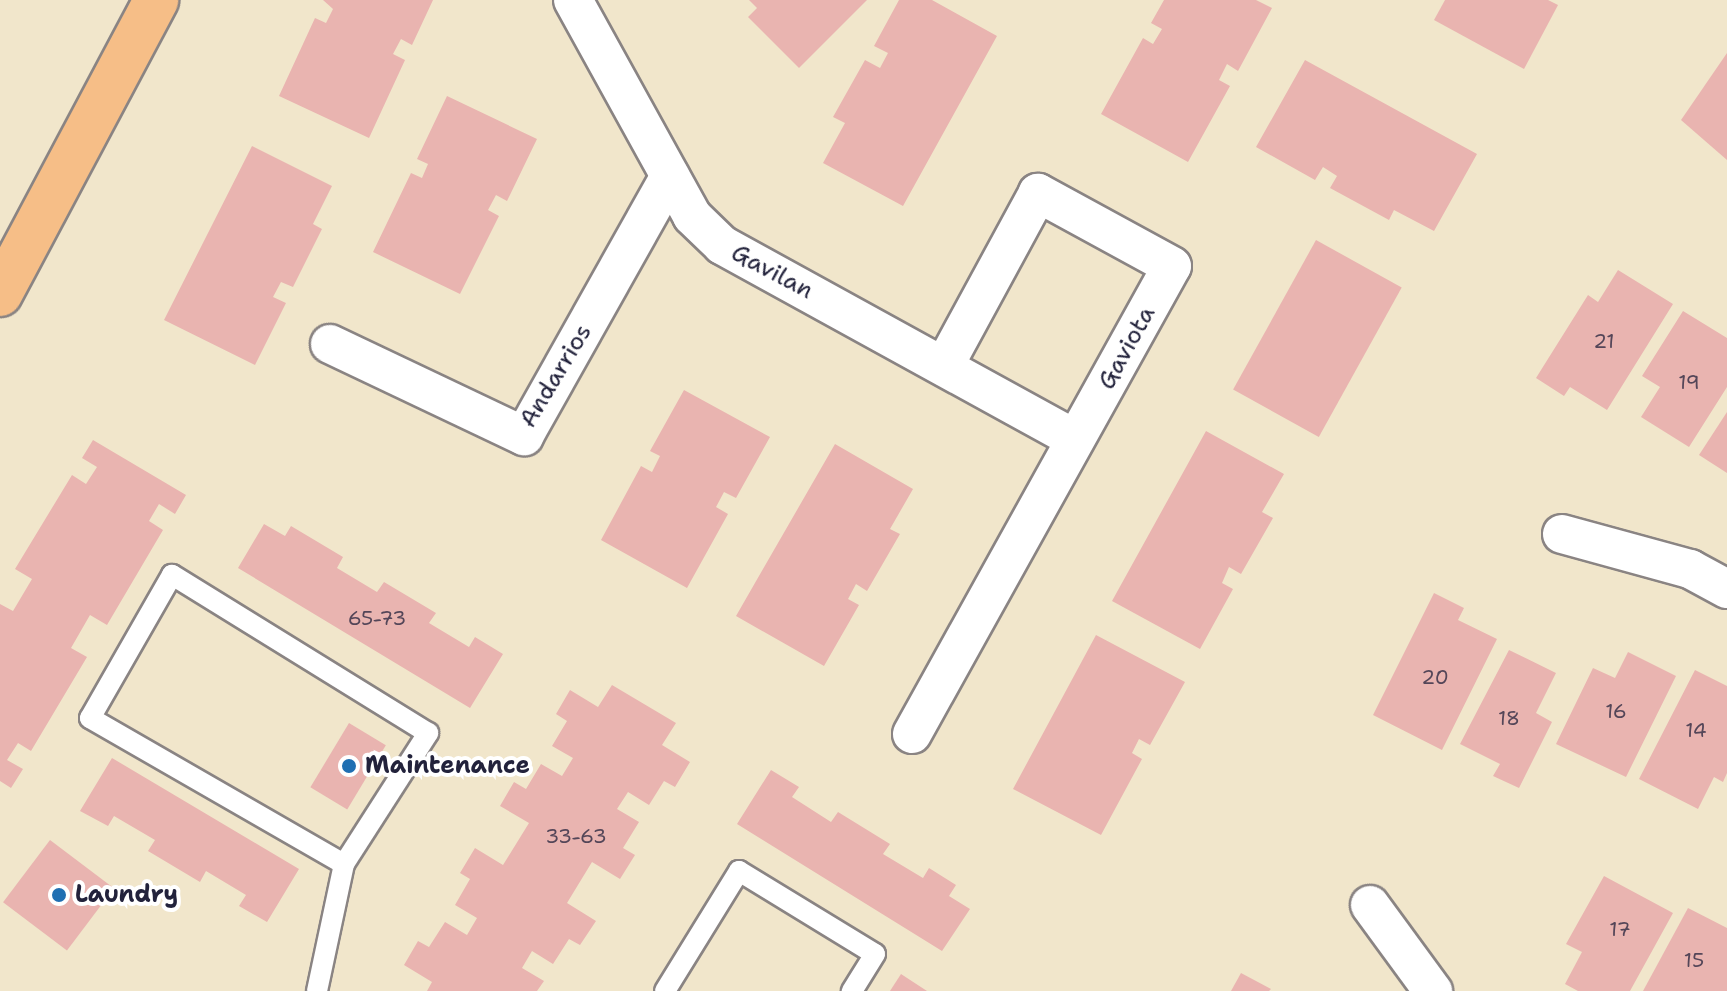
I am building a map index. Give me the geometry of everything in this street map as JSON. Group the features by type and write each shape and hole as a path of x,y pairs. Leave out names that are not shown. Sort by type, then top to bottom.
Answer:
{"main road":[{"path":"0,294 156,0"}],"street":[{"name":"Gavilan","path":"573,0 692,216 722,245 945,364 1075,439"},
{"name":"Andarrios","path":"330,344 524,436 670,176"},
{"name":"Gaviota","path":"912,734 1172,266 1038,193 945,364"},
{"path":"1562,534 1690,569 1727,589"},
{"path":"1370,905 1433,991"}],"lane":[{"path":"317,991 344,864 428,733 172,575 90,718 344,864"},
{"path":"665,991 739,871 875,954 852,991"}],"building":[{"path":"323,0 433,0 412,45 401,39 393,54 405,60 369,138 279,96 315,18 326,23 333,9"},
{"path":"749,0 867,0 799,68 748,17 757,8"},
{"path":"899,0 932,0 997,36 903,206 823,163 845,123 833,117 865,60 880,68 888,53 874,46"},
{"path":"1164,0 1256,0 1272,8 1238,71 1227,64 1219,80 1230,86 1188,162 1101,114 1143,38 1153,44 1162,29 1151,23"},
{"path":"1445,0 1548,0 1558,5 1524,69 1434,20"},
{"path":"1727,53 1727,160 1681,120"},
{"path":"1305,60 1477,154 1434,231 1394,210 1389,220 1330,188 1337,176 1323,167 1315,180 1256,147"},
{"path":"447,96 537,139 507,201 496,195 488,210 499,216 460,294 373,252 411,173 422,178 428,164 417,159"},
{"path":"252,146 332,186 313,224 322,229 293,287 281,282 273,297 286,303 255,365 164,320"},
{"path":"1316,240 1402,288 1319,437 1233,390"},
{"path":"1618,270 1673,304 1607,410 1570,387 1564,396 1536,378 1588,295 1598,302"},
{"path":"1683,311 1727,338 1727,387 1689,447 1641,417 1660,387 1642,376"},
{"path":"684,390 770,437 736,498 724,492 716,507 728,514 687,588 601,540 641,466 652,472 660,456 650,451"},
{"path":"1727,412 1727,473 1699,455"},
{"path":"1206,431 1284,474 1262,512 1273,518 1241,574 1229,567 1222,583 1233,589 1200,649 1112,601"},
{"path":"93,440 186,495 175,514 159,504 149,521 163,530 107,625 90,615 71,648 87,657 31,751 18,743 7,760 23,769 11,788 0,781 0,604 13,611 32,579 15,569 72,475 86,484 97,467 82,458"},
{"path":"835,444 913,489 890,529 900,534 867,591 856,584 848,599 859,605 824,666 736,616"},
{"path":"264,524 285,536 291,526 343,557 337,568 377,592 384,582 436,613 429,623 469,647 475,637 503,654 470,708 238,568"},
{"path":"1434,593 1464,608 1458,620 1497,639 1442,750 1373,715"},
{"path":"1096,635 1185,682 1150,745 1139,739 1132,753 1142,759 1101,835 1013,789"},
{"path":"1509,650 1556,673 1536,713 1552,722 1519,788 1493,776 1500,764 1460,744"},
{"path":"1628,652 1676,676 1626,777 1556,744 1593,668 1615,678"},
{"path":"1695,670 1727,686 1727,773 1723,782 1714,777 1698,809 1639,779"},
{"path":"612,685 676,723 662,745 690,762 675,787 664,781 649,805 628,792 617,809 639,822 623,848 635,855 620,879 592,862 567,903 596,921 580,945 569,939 553,964 532,951 522,968 544,981 537,991 427,991 432,982 404,965 418,941 429,947 445,922 467,935 477,918 455,905 470,879 460,873 475,848 503,865 529,823 500,806 514,782 526,789 541,764 562,776 573,758 552,746 567,721 556,714 570,690 598,707"},
{"name":"Maintenance","path":"349,723 386,745 347,809 310,787"},
{"path":"112,758 299,869 267,922 239,906 246,895 206,871 200,882 148,851 155,840 114,816 108,826 80,811"},
{"path":"771,770 799,787 792,797 831,822 838,812 890,844 883,854 923,878 929,868 956,885 949,896 970,909 942,951 737,824"},
{"name":"Laundry","path":"50,840 114,888 67,950 3,902"},
{"path":"1604,876 1673,913 1630,991 1578,991 1565,984 1582,952 1566,944"},
{"path":"1688,908 1727,928 1727,991 1643,991"},
{"path":"1241,973 1271,989 1231,991"},
{"path":"901,974 927,991 890,991"}],"place":[{"name":"Maintenance","path":"349,766"},
{"name":"Laundry","path":"59,895"}]}
